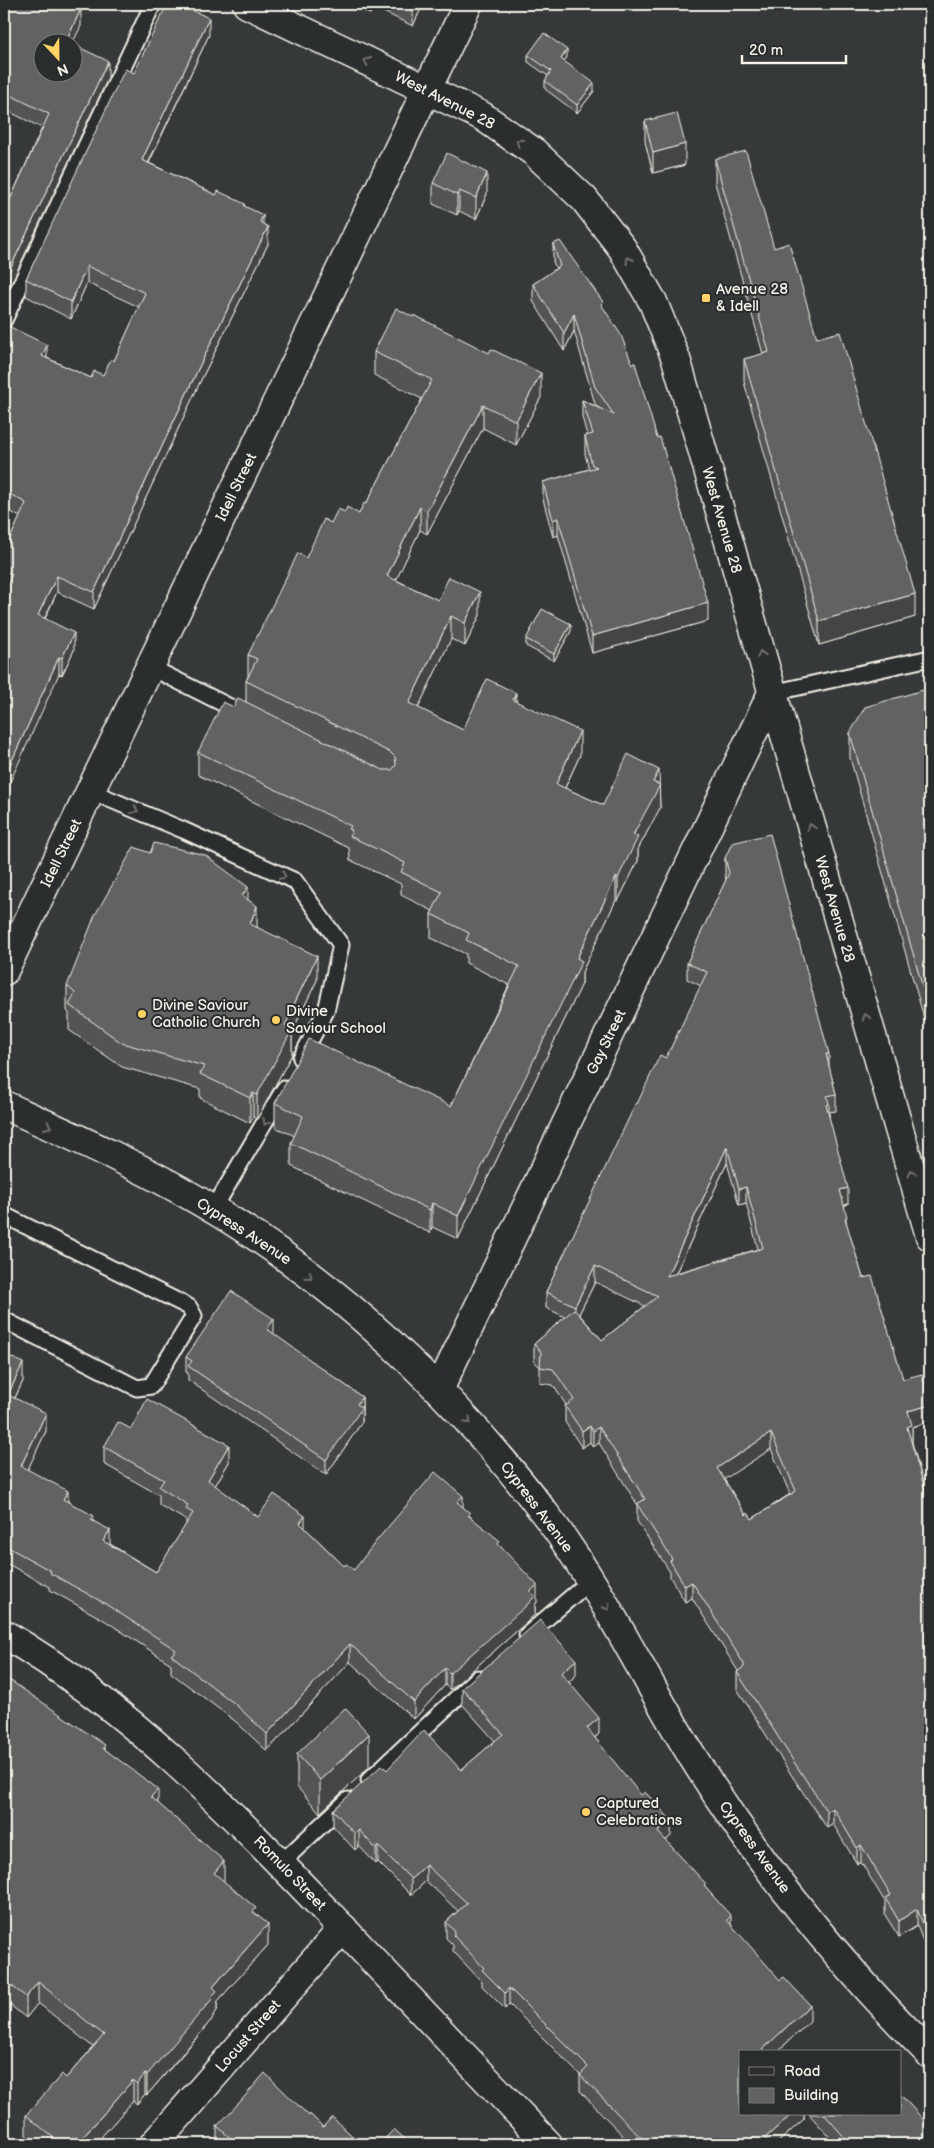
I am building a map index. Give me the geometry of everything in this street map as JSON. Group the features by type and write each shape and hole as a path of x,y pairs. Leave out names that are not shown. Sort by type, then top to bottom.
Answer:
{"street":[{"name":"West Avenue 28","path":"247,4 482,116 534,152 584,200 622,248 648,294 676,359 930,1236"},
{"name":"Idell Street","path":"4,971 468,4"},
{"name":"Gay Street","path":"439,1390 772,693"},
{"name":"Cypress Avenue","path":"4,1105 129,1162 213,1210 288,1259 369,1323 439,1390 499,1456 550,1521 590,1581 686,1745 747,1839 814,1928 888,2012 930,2054"},
{"name":"Romulo Street","path":"4,1634 92,1694 164,1750 231,1812 548,2144"},
{"name":"Locust Street","path":"154,2144 343,1928"}],"lane":[{"path":"4,320 153,4"},
{"path":"772,693 930,658"},
{"path":"150,667 255,720"},
{"path":"90,791 183,830 294,881 341,946 326,1011 292,1075 213,1210"},
{"path":"4,1218 8,1217 189,1308 194,1316 151,1386 137,1388 4,1320"},
{"path":"517,1643 590,1581"},
{"path":"281,1863 488,1668"}],"building":[{"path":"4,4 71,4 81,9 70,32 32,32 32,82 82,82 82,49 108,61 9,271 4,268 4,200 9,202 49,114 4,92"},
{"path":"167,4 179,4 209,18 142,160 216,195 218,191 245,204 244,206 263,215 260,222 268,227 200,365 94,592 57,576 38,615 74,633 62,658 59,657 4,778 4,592 12,574 4,571 4,552 26,503 4,491 4,477 9,465 4,463 4,324 47,345 42,356 91,378 94,371 103,375 111,359 114,361 145,293 87,266 71,302 26,279 125,69 134,73"},
{"path":"544,33 567,50 561,59 594,83 577,105 545,81 551,71 528,55"},
{"path":"677,113 685,144 653,153 645,121"},
{"path":"746,151 774,248 789,243 817,338 840,332 915,594 819,621 744,359 769,352 715,159"},
{"path":"447,153 487,173 476,198 459,191 457,195 433,183"},
{"path":"560,241 603,302 601,304 621,335 632,364 635,363 657,438 660,437 708,603 592,636 558,518 553,520 543,482 597,467 592,465 585,436 593,434 582,400 614,415 595,387 574,314 564,333 533,284 560,266 553,244"},
{"path":"396,308 413,317 414,315 489,353 491,349 541,373 516,421 483,405 427,511 420,507 387,576 438,600 449,577 480,592 465,623 451,616 409,703 463,730 487,679 516,693 513,700 580,731 556,784 603,805 628,754 659,770 653,782 660,785 633,835 638,837 618,878 616,877 577,958 582,961 458,1216 432,1203 430,1210 291,1143 303,1116 275,1103 309,1039 451,1106 519,966 466,940 469,933 431,914 442,892 401,872 405,863 350,836 352,830 349,829 351,826 198,752 223,702 234,707 238,698 383,770 392,770 396,765 395,757 391,753 246,681 257,659 248,655 298,553 306,558 324,519 331,523 338,509 345,512 347,507 359,514 432,380 374,352"},
{"path":"542,609 571,624 554,654 526,639"},
{"path":"930,688 930,1013 850,733 865,707"},
{"path":"770,834 829,1054 826,1054 836,1094 827,1096 829,1104 826,1105 848,1188 840,1190 847,1217 845,1218 863,1278 872,1276 903,1379 922,1374 930,1405 908,1411 912,1425 907,1427 930,1507 930,1941 917,1909 899,1921 885,1898 891,1895 861,1845 857,1848 833,1808 827,1812 737,1672 744,1667 744,1664 692,1582 685,1586 670,1561 672,1559 637,1504 645,1499 599,1427 593,1431 590,1426 582,1431 565,1406 574,1400 553,1369 540,1367 541,1352 534,1344 574,1309 602,1340 658,1296 595,1266 575,1306 546,1292 660,1055 666,1058 707,972 687,963 729,873 725,858 732,843","holes":["727,1147 739,1189 746,1187 763,1248 667,1276","771,1433 796,1491 752,1519 748,1513 746,1515 717,1468"]},
{"path":"154,843 205,855 248,887 242,896 257,906 250,924 317,956 285,1026 292,1030 257,1095 253,1093 250,1098 200,1074 204,1066 122,1043 69,1005 75,993 67,986 95,915 134,847 150,853"},
{"path":"231,1291 274,1319 267,1329 362,1397 357,1404 362,1408 326,1460 188,1366 192,1361 186,1357"},
{"path":"4,1354 23,1363 8,1395 46,1413 21,1466 68,1491 63,1499 94,1516 91,1520 110,1530 103,1541 156,1572 193,1513 186,1509 188,1505 159,1487 164,1480 104,1447 118,1422 131,1429 147,1399 229,1445 208,1480 258,1517 274,1494 305,1516 300,1523 344,1566 346,1564 354,1570 435,1472 463,1496 457,1502 470,1513 468,1515 500,1541 498,1544 537,1585 530,1592 535,1596 450,1673 445,1668 414,1702 350,1644 267,1734 235,1704 171,1655 176,1650 104,1603 4,1545"},
{"path":"540,1620 576,1660 561,1673 599,1718 587,1728 641,1795 645,1792 671,1820 658,1832 706,1884 704,1886 731,1916 727,1920 780,1980 784,1977 810,2005 762,2050 739,2050 739,2116 790,2116 765,2138 770,2144 647,2144 580,2075 588,2067 509,1988 505,1993 482,1970 484,1968 453,1935 455,1932 446,1922 467,1903 426,1865 411,1879 378,1846 376,1849 359,1830 355,1834 333,1810 382,1765 387,1770 424,1730 461,1770 503,1734 462,1688"},
{"path":"4,1677 105,1745 103,1748 158,1789 151,1797 224,1861 214,1873 256,1908 253,1912 268,1924 213,1987 217,1991 212,1996 213,1998 147,2075 145,2074 137,2084 133,2080 77,2144 61,2144 26,2115 62,2074 66,2078 104,2035 38,1982 26,1997 4,1980"},
{"path":"345,1708 369,1734 320,1780 297,1754"},
{"path":"265,2073 323,2127 332,2117 361,2144 237,2144 217,2126"},
{"path":"902,2096 930,2127 930,2144 841,2144 846,2139 826,2116 902,2116"},
{"path":"394,2129 410,2144 380,2144"}],"place":[{"name":"Avenue 28 & Idell","path":"706,298"},
{"name":"Divine Saviour Catholic Church","path":"142,1014"},
{"name":"Divine Saviour School","path":"276,1020"},
{"name":"Captured Celebrations","path":"586,1812"}]}
